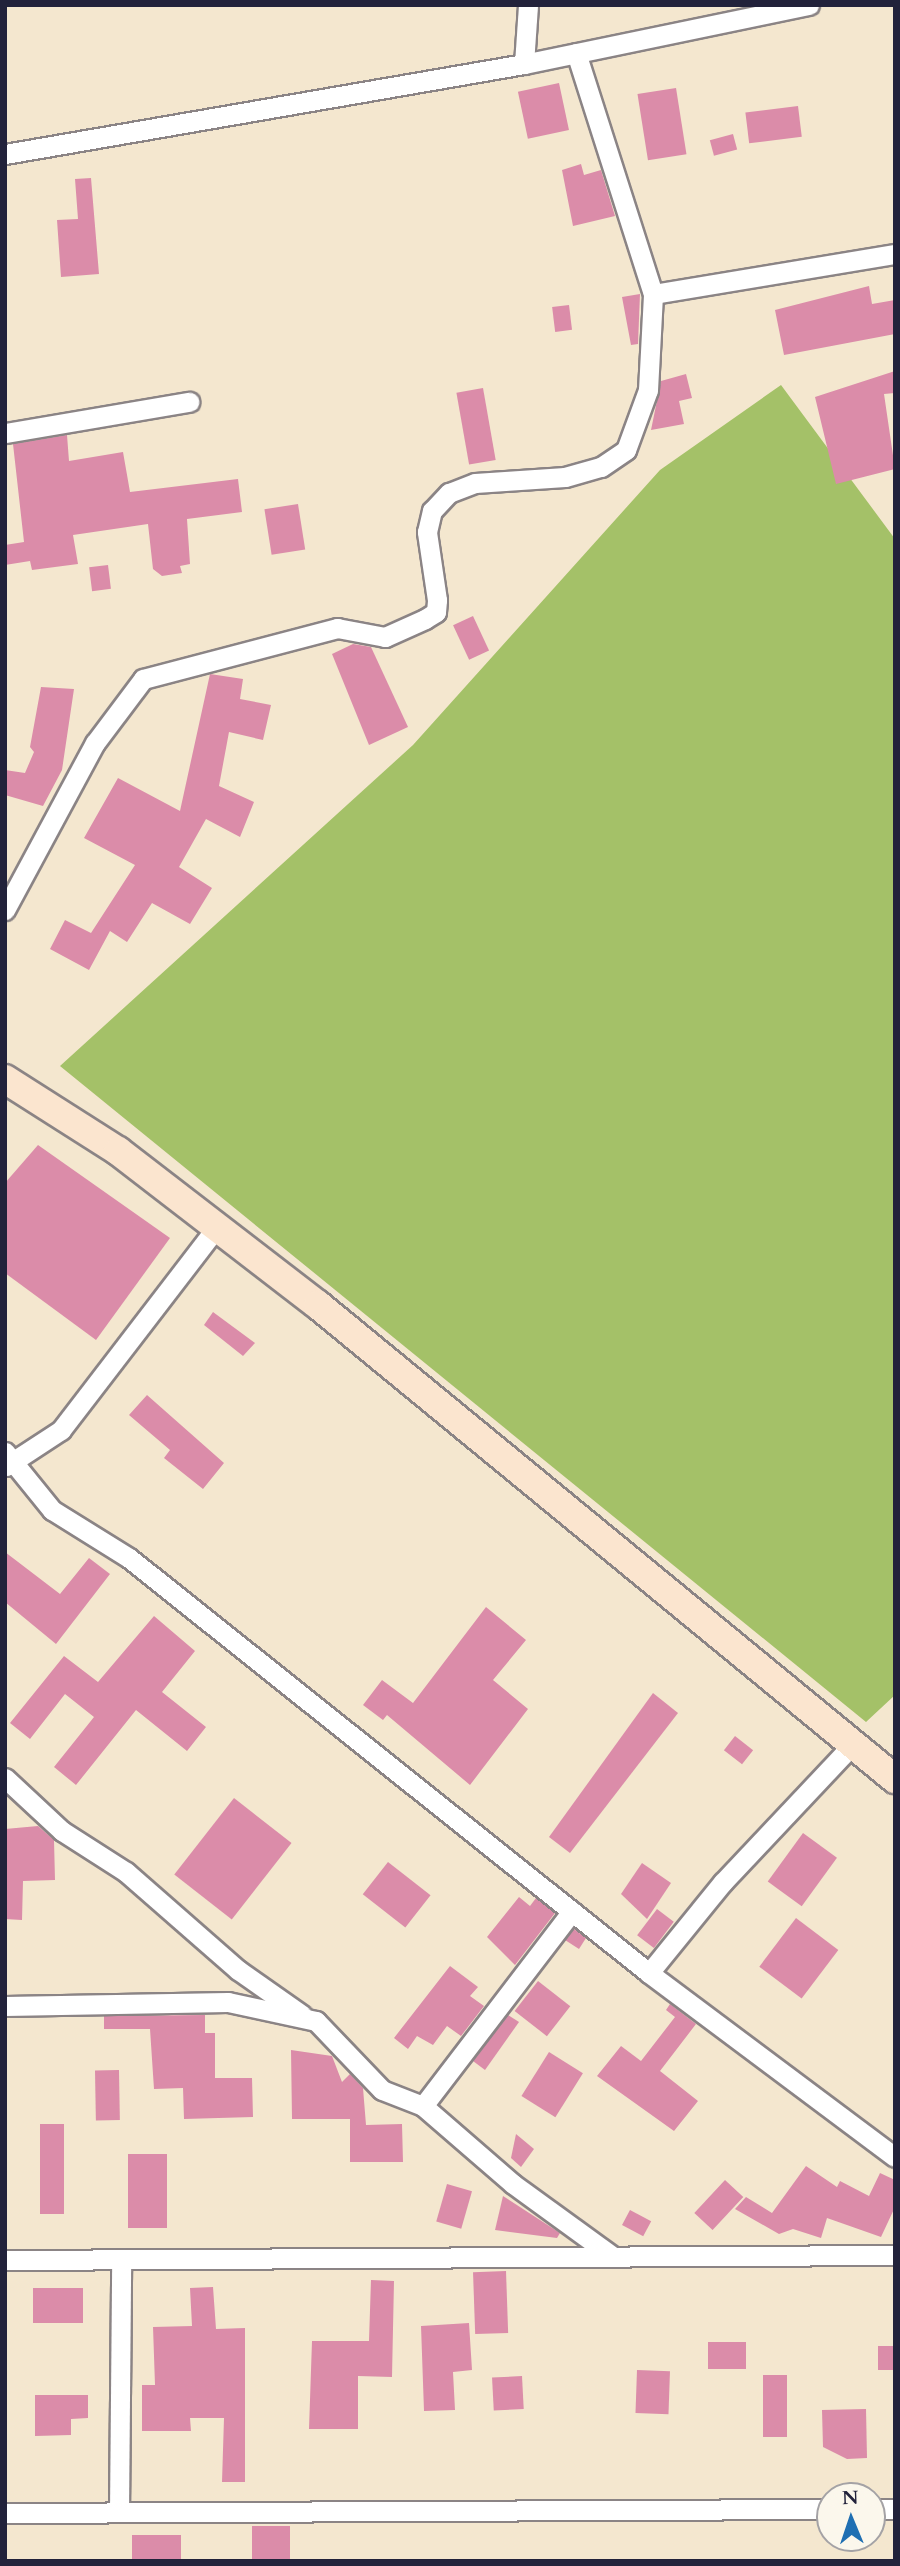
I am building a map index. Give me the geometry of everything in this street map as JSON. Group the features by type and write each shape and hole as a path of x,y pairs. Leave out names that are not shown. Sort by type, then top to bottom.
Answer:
{"street":[{"path":"524,64 528,5"},
{"path":"5,153 524,64 809,5"},
{"path":"5,910 95,743 143,679 337,628 384,637 425,619 436,612 427,532 432,511 449,494 475,483 565,477 601,467 626,450 648,390 653,294 576,53"},
{"path":"653,294 891,260"},
{"path":"5,433 189,402"},
{"path":"5,1079 118,1151 217,1227 851,1746 895,1779"},
{"path":"217,1227 109,1375 61,1430 9,1459 52,1510 130,1558 649,1973 895,2157"},
{"path":"649,1973 723,1882 851,1746"},
{"path":"5,1778 244,1974 308,2019 382,2090 423,2106 513,2184 612,2256"},
{"path":"423,2106 572,1911"},
{"path":"228,2003 244,1974"},
{"path":"5,2006 228,2003 308,2019"},
{"path":"5,2260 895,2255"},
{"path":"119,2512 121,2259"},
{"path":"5,2513 816,2509"}],"green space":[{"path":"781,385 895,539 895,1695 866,1722 60,1066 413,745 660,470"}],"building":[{"path":"559,83 569,130 528,139 518,92"},
{"path":"676,88 686,154 648,160 637,94"},
{"path":"798,106 802,137 749,143 745,112"},
{"path":"733,134 737,149 714,156 710,140"},
{"path":"581,164 584,175 601,170 615,216 573,226 562,170"},
{"path":"91,178 99,274 61,277 57,220 78,219 75,179"},
{"path":"869,286 872,304 895,300 895,334 784,355 775,310"},
{"path":"640,294 638,344 631,345 622,297"},
{"path":"569,305 572,330 555,332 552,307"},
{"path":"895,371 895,393 884,394 895,469 836,484 815,397"},
{"path":"686,374 692,398 679,401 684,424 651,430 661,381"},
{"path":"483,388 496,460 469,465 456,393"},
{"path":"67,435 69,461 123,452 130,492 238,479 242,512 187,519 190,564 180,566 182,573 162,576 153,569 148,524 73,535 78,564 32,570 30,561 5,565 5,545 24,542 13,444"},
{"path":"298,504 305,549 272,555 264,509"},
{"path":"108,565 111,589 92,591 89,567"},
{"path":"473,616 489,650 469,660 453,625"},
{"path":"353,644 371,647 408,727 369,745 332,654"},
{"path":"210,674 243,679 240,699 271,705 263,740 229,732 219,786 254,802 240,837 206,819 179,867 212,888 190,924 152,903 127,942 110,931 89,970 50,949 65,920 91,933 135,865 84,838 118,778 180,811"},
{"path":"41,687 74,689 62,770 43,806 5,795 5,770 25,773 34,752 30,747"},
{"path":"38,1145 170,1238 96,1340 5,1273 5,1183"},
{"path":"213,1312 255,1343 243,1356 204,1325"},
{"path":"147,1395 224,1463 203,1489 164,1458 170,1450 129,1415"},
{"path":"5,1552 60,1594 89,1558 110,1574 56,1644 5,1602"},
{"path":"486,1607 526,1640 493,1680 528,1709 470,1785 387,1715 383,1720 363,1705 382,1680 413,1703"},
{"path":"154,1616 195,1651 162,1692 206,1727 187,1751 136,1710 76,1785 54,1767 94,1717 65,1694 30,1739 10,1723 64,1656 98,1682"},
{"path":"653,1693 678,1713 570,1853 549,1837"},
{"path":"735,1736 753,1750 742,1764 724,1750"},
{"path":"234,1798 292,1843 232,1919 174,1874"},
{"path":"38,1826 54,1840 55,1880 23,1881 22,1920 5,1919 5,1829"},
{"path":"803,1833 837,1858 802,1906 768,1882"},
{"path":"388,1862 431,1895 405,1928 363,1894"},
{"path":"642,1863 671,1883 647,1919 621,1894"},
{"path":"519,1897 530,1906 536,1898 555,1913 515,1965 487,1937"},
{"path":"657,1909 674,1922 654,1948 637,1935"},
{"path":"796,1918 838,1950 802,1999 759,1967"},
{"path":"574,1929 586,1938 579,1949 565,1940"},
{"path":"450,1966 478,1987 470,1996 484,2006 461,2036 447,2026 433,2045 417,2036 408,2049 394,2038"},
{"path":"538,1981 570,2006 547,2036 515,2011"},
{"path":"670,2004 696,2024 660,2071 698,2101 674,2131 597,2076 621,2046 641,2061 675,2017 666,2010"},
{"path":"205,2015 205,2033 215,2033 215,2078 252,2078 253,2117 184,2119 183,2088 154,2089 150,2029 104,2029 104,2016"},
{"path":"508,2015 519,2022 485,2070 473,2061"},
{"path":"291,2050 332,2056 342,2082 350,2074 363,2088 366,2125 402,2124 403,2162 350,2162 350,2119 292,2119"},
{"path":"549,2052 583,2073 555,2117 521,2096"},
{"path":"95,2070 119,2070 120,2120 96,2120"},
{"path":"40,2124 64,2124 64,2214 40,2214"},
{"path":"516,2134 534,2149 521,2167 511,2158"},
{"path":"128,2154 167,2154 167,2228 128,2228"},
{"path":"806,2166 837,2187 840,2181 869,2196 880,2173 895,2180 895,2207 881,2237 827,2218 821,2238 793,2229 779,2234 735,2209 746,2197 772,2213"},
{"path":"725,2180 743,2197 713,2230 694,2213"},
{"path":"447,2184 472,2191 461,2229 436,2221"},
{"path":"503,2196 560,2233 557,2238 495,2230"},
{"path":"630,2210 651,2221 643,2236 622,2225"},
{"path":"506,2271 508,2333 475,2334 473,2272"},
{"path":"371,2280 394,2281 392,2377 358,2376 358,2429 309,2429 312,2341 369,2341"},
{"path":"213,2287 216,2329 245,2328 245,2482 222,2482 224,2418 190,2418 191,2431 142,2431 142,2385 155,2385 153,2327 192,2326 190,2288"},
{"path":"33,2288 83,2288 83,2323 33,2323"},
{"path":"469,2323 472,2370 453,2372 455,2410 424,2411 421,2326"},
{"path":"708,2342 746,2342 746,2369 708,2369"},
{"path":"878,2346 895,2346 895,2370 878,2370"},
{"path":"637,2370 670,2371 668,2414 635,2413"},
{"path":"763,2375 787,2375 787,2437 763,2437"},
{"path":"522,2376 524,2409 494,2411 492,2378"},
{"path":"35,2395 88,2395 88,2418 71,2419 71,2435 35,2436"},
{"path":"866,2409 867,2458 847,2459 823,2447 822,2410"},
{"path":"252,2526 290,2526 290,2561 252,2561"},
{"path":"132,2535 181,2535 181,2561 132,2561"}]}
